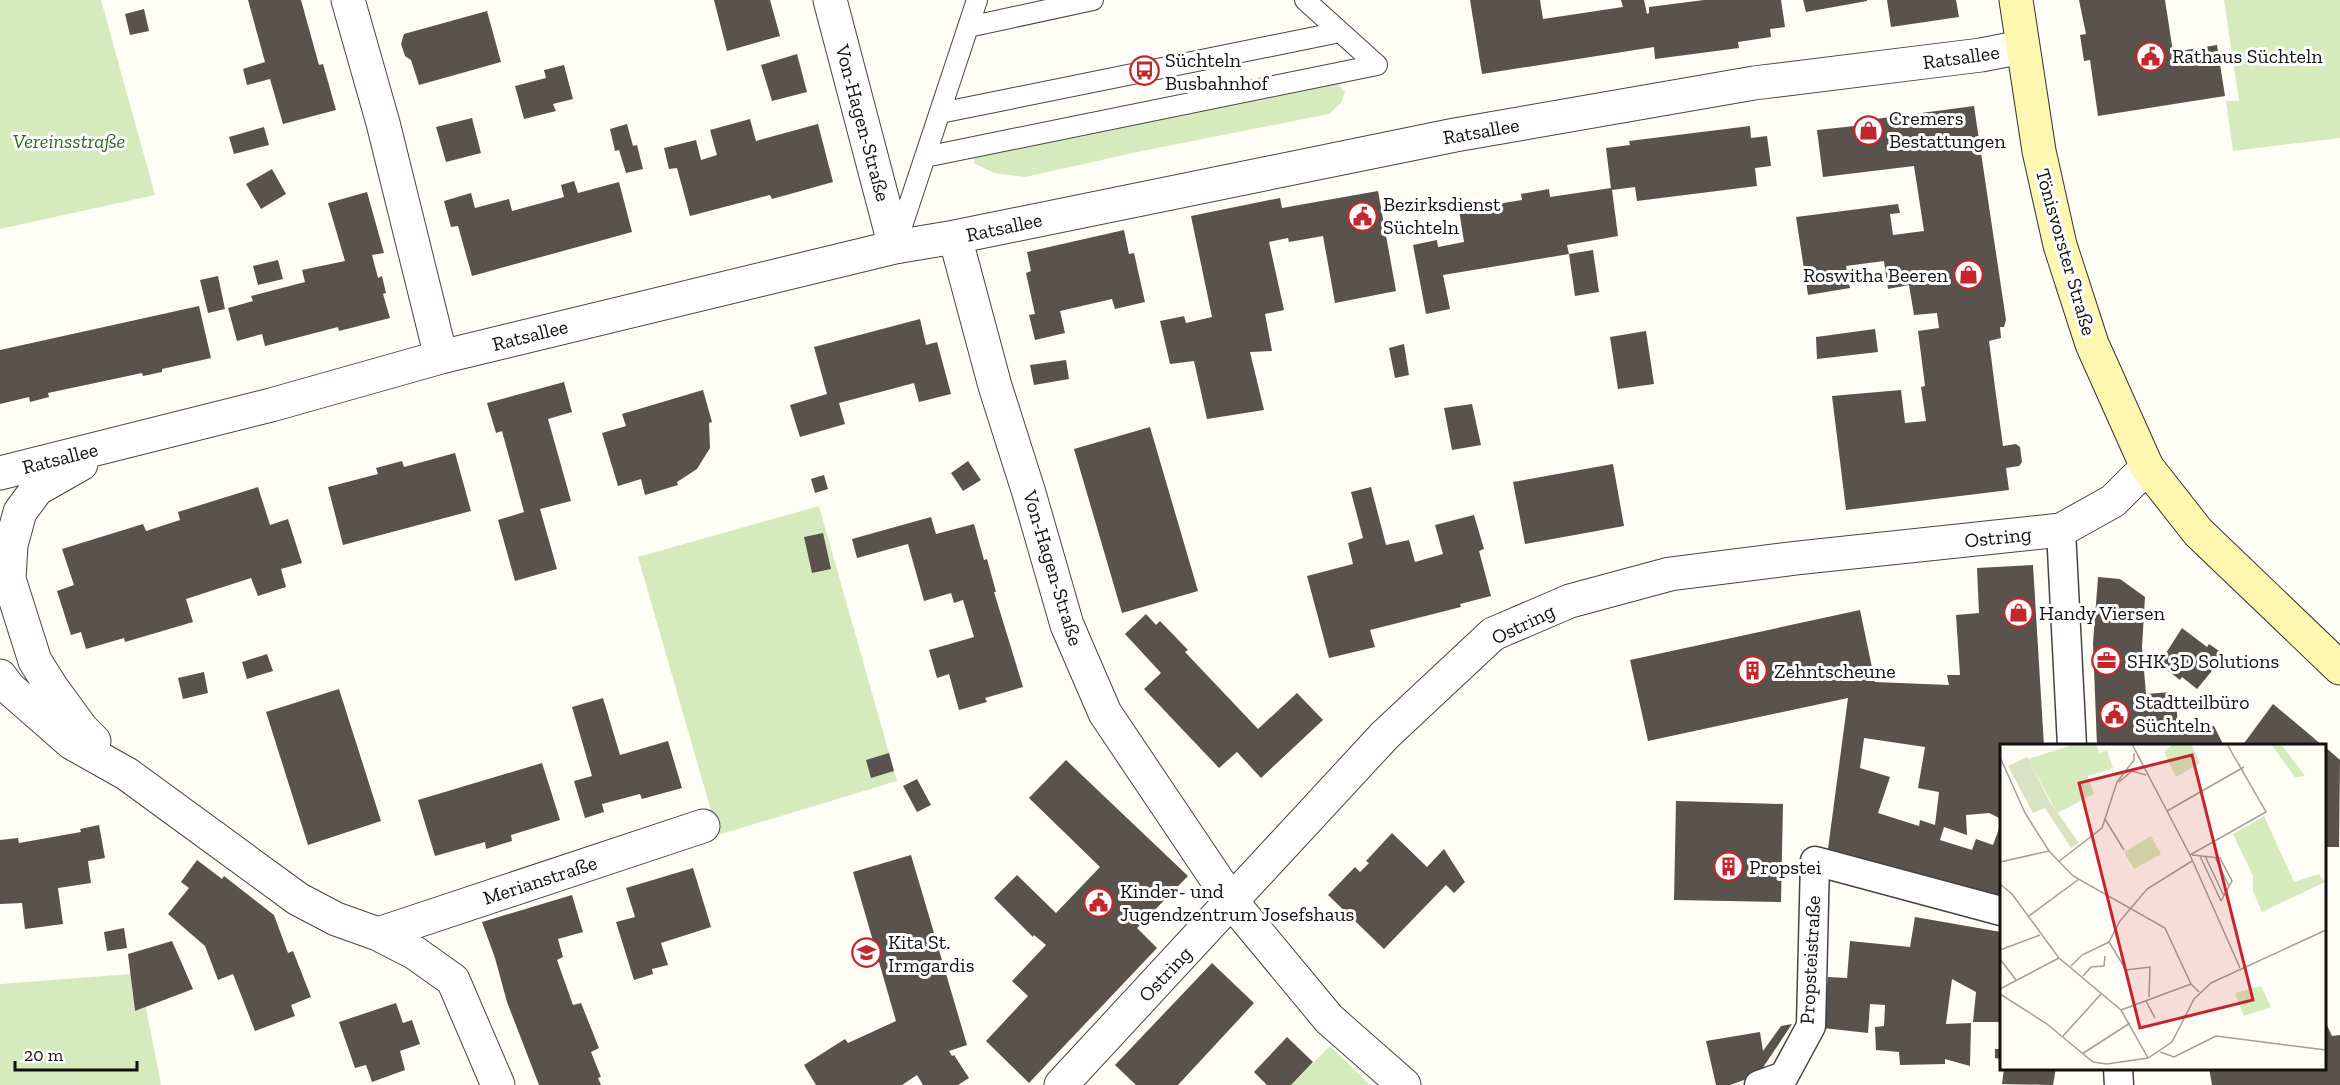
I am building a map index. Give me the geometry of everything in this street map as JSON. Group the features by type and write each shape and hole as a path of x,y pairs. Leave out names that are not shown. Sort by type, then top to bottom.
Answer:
{"main road":[{"name":"Tönisvorster Straße","path":"2016,0 2038,151 2060,245 2092,344 2147,467 2198,532 2340,668"}],"street":[{"path":"348,0 383,123 441,357"},
{"name":"Von-Hagen-Straße","path":"830,0 896,247"},
{"name":"Ratsallee","path":"0,473 271,405 441,357 896,247 956,237 1455,135 1754,83 1981,55 2022,47"},
{"name":"Von-Hagen-Straße","path":"956,237 995,386 1067,625 1105,713 1232,902"},
{"path":"115,444 37,489 20,512 11,545 9,579 35,662 51,688 82,729 127,774"},
{"name":"Ostring","path":"1061,1085 1385,735 1493,634 1570,601 1670,574 2061,530 2113,501 2147,467"},
{"path":"2061,530 2072,744"},
{"path":"0,675 9,688 72,743 127,774 298,899 336,919 378,934 415,952 453,980 498,1085"},
{"name":"Merianstraße","path":"378,934 703,826"},
{"name":"Propsteistraße","path":"1759,1085 1784,1076 1811,1026 1815,861 2000,911"},
{"path":"1232,902 1329,1019 1404,1085"},
{"path":"2118,1070 2119,1085"}],"lane":[{"path":"896,247 977,0"},
{"path":"968,27 1093,0"},
{"path":"925,157 1377,65 1305,0"},
{"path":"940,113 1340,32"}],"green space":[{"name":"Vereinsstraße","path":"0,0 101,0 155,195 0,229"},
{"path":"2224,0 2340,0 2340,138 2233,151 2226,101 2239,101"},
{"path":"1338,84 1345,92 1341,103 1329,114 1025,177 994,173 974,163 974,153"},
{"path":"819,506 897,781 718,835 638,557"},
{"path":"131,974 134,1011 146,1008 161,1085 0,1085 0,984"},
{"path":"1330,1046 1370,1085 1291,1085"}],"building":[{"path":"248,0 301,0 319,65 323,64 336,110 283,124 270,79 247,85 243,69 265,62"},
{"path":"714,0 770,0 780,36 727,51"},
{"path":"1470,0 1540,0 1543,19 1623,7 1621,0 1644,0 1647,14 1649,7 1704,0 1781,0 1785,27 1770,29 1771,37 1738,42 1739,48 1655,59 1654,47 1482,74"},
{"path":"1803,0 1867,0 1867,1 1806,12"},
{"path":"1887,0 1956,0 1959,17 1891,27"},
{"name":"Rathaus Süchteln","path":"2079,0 2165,0 2173,52 2217,45 2225,96 2098,116 2090,60 2084,61 2080,35 2086,34"},
{"path":"144,9 149,31 130,35 125,14"},
{"path":"487,11 501,62 419,85 411,60 405,56 401,44 404,34"},
{"path":"797,54 807,92 772,101 761,65"},
{"path":"564,65 573,99 553,104 556,111 524,119 515,86 546,78 544,70"},
{"path":"1974,106 2006,320 2004,327 2000,327 2001,338 1989,341 1996,395 2003,446 2016,444 2020,447 2022,462 2019,466 2006,468 2009,490 1846,510 1832,396 1901,390 1905,423 1926,421 1921,387 1925,386 1918,331 1939,328 1937,313 1914,315 1909,285 1888,289 1884,261 1846,266 1850,288 1808,295 1796,217 1898,204 1900,213 1890,214 1893,235 1924,231 1914,166 1823,177 1817,130 1864,125 1868,120"},
{"path":"472,118 481,153 446,162 436,127"},
{"path":"750,119 756,141 818,124 833,182 772,199 770,195 690,216 677,168 669,169 664,148 696,140 701,160 717,155 710,130"},
{"path":"627,124 633,146 637,145 643,169 626,173 619,150 615,151 610,129"},
{"path":"1750,126 1751,138 1767,136 1771,166 1755,168 1757,186 1637,201 1635,187 1612,190 1618,236 1567,245 1569,254 1443,275 1450,309 1426,314 1413,245 1437,240 1438,247 1464,242 1459,210 1522,200 1521,194 1549,189 1550,197 1611,188 1606,148 1630,145 1629,141"},
{"path":"264,127 269,145 234,154 229,137"},
{"path":"272,169 286,194 261,209 246,184"},
{"path":"574,181 578,193 619,182 632,232 472,276 458,226 451,227 444,201 471,193 475,208 509,199 512,211 564,197 561,185"},
{"path":"1378,191 1396,291 1335,303 1323,236 1289,242 1288,238 1269,242 1284,310 1265,314 1272,351 1250,352 1264,410 1207,419 1194,361 1170,364 1160,321 1184,316 1186,323 1212,317 1191,216 1280,198 1282,208"},
{"path":"367,192 384,253 372,255 378,278 382,276 386,293 383,294 390,318 339,331 338,327 265,346 262,334 237,341 228,308 253,301 251,296 305,282 302,270 345,261 328,203"},
{"path":"1124,230 1129,254 1134,253 1145,302 1115,309 1112,299 1060,311 1065,333 1035,340 1029,315 1035,314 1026,273 1031,271 1027,252"},
{"path":"1593,250 1599,292 1575,296 1569,254"},
{"path":"278,260 283,279 258,285 253,266"},
{"path":"218,276 225,309 208,313 200,280"},
{"path":"199,306 211,358 162,369 162,372 143,376 142,373 48,393 49,397 30,402 29,397 0,404 0,350"},
{"path":"920,319 926,345 937,342 951,394 919,402 914,383 839,403 845,424 800,437 790,405 827,394 814,347"},
{"path":"1875,329 1878,352 1817,359 1816,337"},
{"path":"1646,331 1654,384 1618,389 1610,337"},
{"path":"1404,344 1409,375 1395,378 1389,348"},
{"path":"1066,360 1069,379 1034,385 1030,365"},
{"path":"564,382 572,412 548,419 571,501 540,509 557,569 515,581 498,520 524,512 502,431 496,433 487,403"},
{"path":"703,390 712,422 709,423 710,448 697,469 677,482 678,485 645,495 641,479 618,486 602,433 626,426 622,414"},
{"path":"1472,404 1481,445 1452,450 1444,408"},
{"path":"1150,427 1198,591 1122,613 1074,449"},
{"path":"455,453 471,511 343,545 328,487 378,474 376,468 402,461 404,467"},
{"path":"968,461 981,480 963,491 951,473"},
{"path":"1613,464 1624,526 1525,544 1513,482"},
{"path":"824,475 828,489 815,493 811,479"},
{"path":"258,487 270,525 288,519 302,563 281,569 286,587 258,596 251,578 186,599 193,622 125,642 124,638 86,649 81,632 71,635 57,591 74,585 62,549 143,524 146,531 180,520 178,512"},
{"path":"1371,487 1386,545 1409,540 1415,562 1443,554 1435,525 1474,515 1484,549 1479,551 1491,596 1460,604 1461,607 1370,630 1375,647 1329,658 1307,576 1353,564 1348,543 1363,538 1351,492"},
{"path":"931,517 936,534 974,524 984,560 987,559 996,592 994,592 1023,687 985,698 987,702 959,710 949,674 937,678 929,650 974,637 963,600 954,603 951,593 924,601 908,544 857,558 852,539"},
{"path":"823,533 831,569 812,573 804,537"},
{"path":"2033,565 2044,744 2000,744 2000,818 1989,813 1966,815 1967,835 1944,827 1940,840 1972,850 1976,839 1993,845 2000,826 2000,904 1828,849 1848,698 1648,741 1630,660 1860,610 1875,682 1949,685 1947,675 1960,675 1956,615 1979,613 1977,568","holes":["1864,738 1925,747 1918,788 1939,792 1935,825 1920,820 1919,826 1878,813 1890,777 1860,768"]},
{"path":"2098,577 2120,579 2145,597 2142,647 2146,694 2170,692 2170,696 2176,696 2178,729 2214,726 2223,744 2097,744 2093,643"},
{"path":"1146,614 1156,625 1160,621 1188,650 1185,652 1258,729 1297,693 1323,720 1261,778 1237,752 1219,768 1144,689 1161,673 1125,634"},
{"path":"2182,628 2207,647 2209,644 2225,655 2197,689 2182,677 2180,680 2159,664"},
{"path":"267,654 273,671 247,679 242,662"},
{"path":"204,672 208,693 183,699 178,678"},
{"path":"339,689 381,821 308,845 266,712"},
{"path":"603,698 620,755 668,741 682,788 642,799 640,794 602,804 604,812 585,818 574,781 592,776 572,707"},
{"path":"2273,704 2321,744 2243,744"},
{"path":"2325,747 2340,760 2339,847 2325,847"},
{"path":"889,753 894,771 871,778 866,760"},
{"path":"1066,760 1188,876 1137,928 1157,948 1029,1083 986,1041 1028,996 1012,981 1046,945 1034,935 1033,937 994,898 1017,875 1056,913 1100,867 1029,798"},
{"path":"542,763 560,820 511,835 512,841 486,849 485,842 435,856 418,800"},
{"path":"917,779 931,805 917,812 903,786"},
{"name":"Propstei","path":"1676,801 1783,804 1781,902 1674,900"},
{"path":"99,825 105,858 88,861 91,883 58,888 63,924 25,929 22,903 0,904 0,840 18,838 19,843 81,832 80,829"},
{"path":"1392,833 1427,867 1444,849 1465,882 1454,893 1446,885 1384,949 1328,895 1355,867 1360,872 1369,863 1366,861"},
{"path":"911,855 967,1045 949,1051 969,1078 958,1085 923,1085 917,1075 902,1085 816,1085 804,1065 845,1039 848,1043 896,1021 879,962 864,966 859,945 873,941 853,872"},
{"path":"197,860 222,879 224,876 274,915 288,953 293,951 311,997 291,1005 295,1016 255,1031 233,974 218,980 205,946 168,914 189,888 181,882"},
{"path":"693,868 711,927 661,943 668,965 652,969 653,974 634,980 616,922 635,917 626,888"},
{"path":"572,895 583,932 558,939 563,957 557,960 573,1005 581,1003 599,1048 591,1052 601,1077 598,1078 601,1085 539,1085 507,1002 482,922"},
{"path":"1915,917 2000,932 2000,1022 1973,1022 1976,992 1952,979 1946,1024 1971,1023 1970,1066 1945,1059 1945,1064 1900,1065 1899,1052 1876,1050 1875,1027 1884,1026 1885,1005 1870,1004 1868,1033 1823,1028 1828,977 1847,978 1850,941 1910,947"},
{"path":"124,928 127,948 107,951 104,932"},
{"path":"172,941 193,989 135,1011 128,954"},
{"path":"1212,963 1254,1003 1178,1085 1136,1085 1115,1065"},
{"path":"396,1003 403,1023 412,1020 420,1044 400,1051 405,1070 372,1082 366,1065 355,1068 339,1022"},
{"path":"2325,1021 2332,1036 2340,1035 2340,1085 2212,1085 2209,1070 2325,1070"},
{"path":"1792,1024 1758,1075 1730,1085 1716,1085 1706,1041 1760,1032 1763,1051 1781,1026"},
{"path":"1287,1037 1313,1062 1291,1085 1267,1085 1254,1072"},
{"path":"1995,1049 2000,1049 2000,1059 1995,1058"},
{"path":"2004,1070 2056,1070 2053,1085 2002,1084"}],"place":[{"name":"Rathaus Süchteln","path":"2151,56"},
{"name":"Süchteln Busbahnhof","path":"1144,71"},
{"name":"Cremers Bestattungen","path":"1868,130"},
{"name":"Bezirksdienst Süchteln","path":"1362,216"},
{"name":"Roswitha Beeren","path":"1969,275"},
{"name":"Handy Viersen","path":"2018,613"},
{"name":"SHK 3D Solutions","path":"2106,661"},
{"name":"Zehntscheune","path":"1753,671"},
{"name":"Stadtteilbüro Süchteln","path":"2114,714"},
{"name":"Propstei","path":"1728,867"},
{"name":"Kinder- und Jugendzentrum Josefshaus","path":"1099,902"},
{"name":"Kita St. Irmgardis","path":"867,953"}]}
